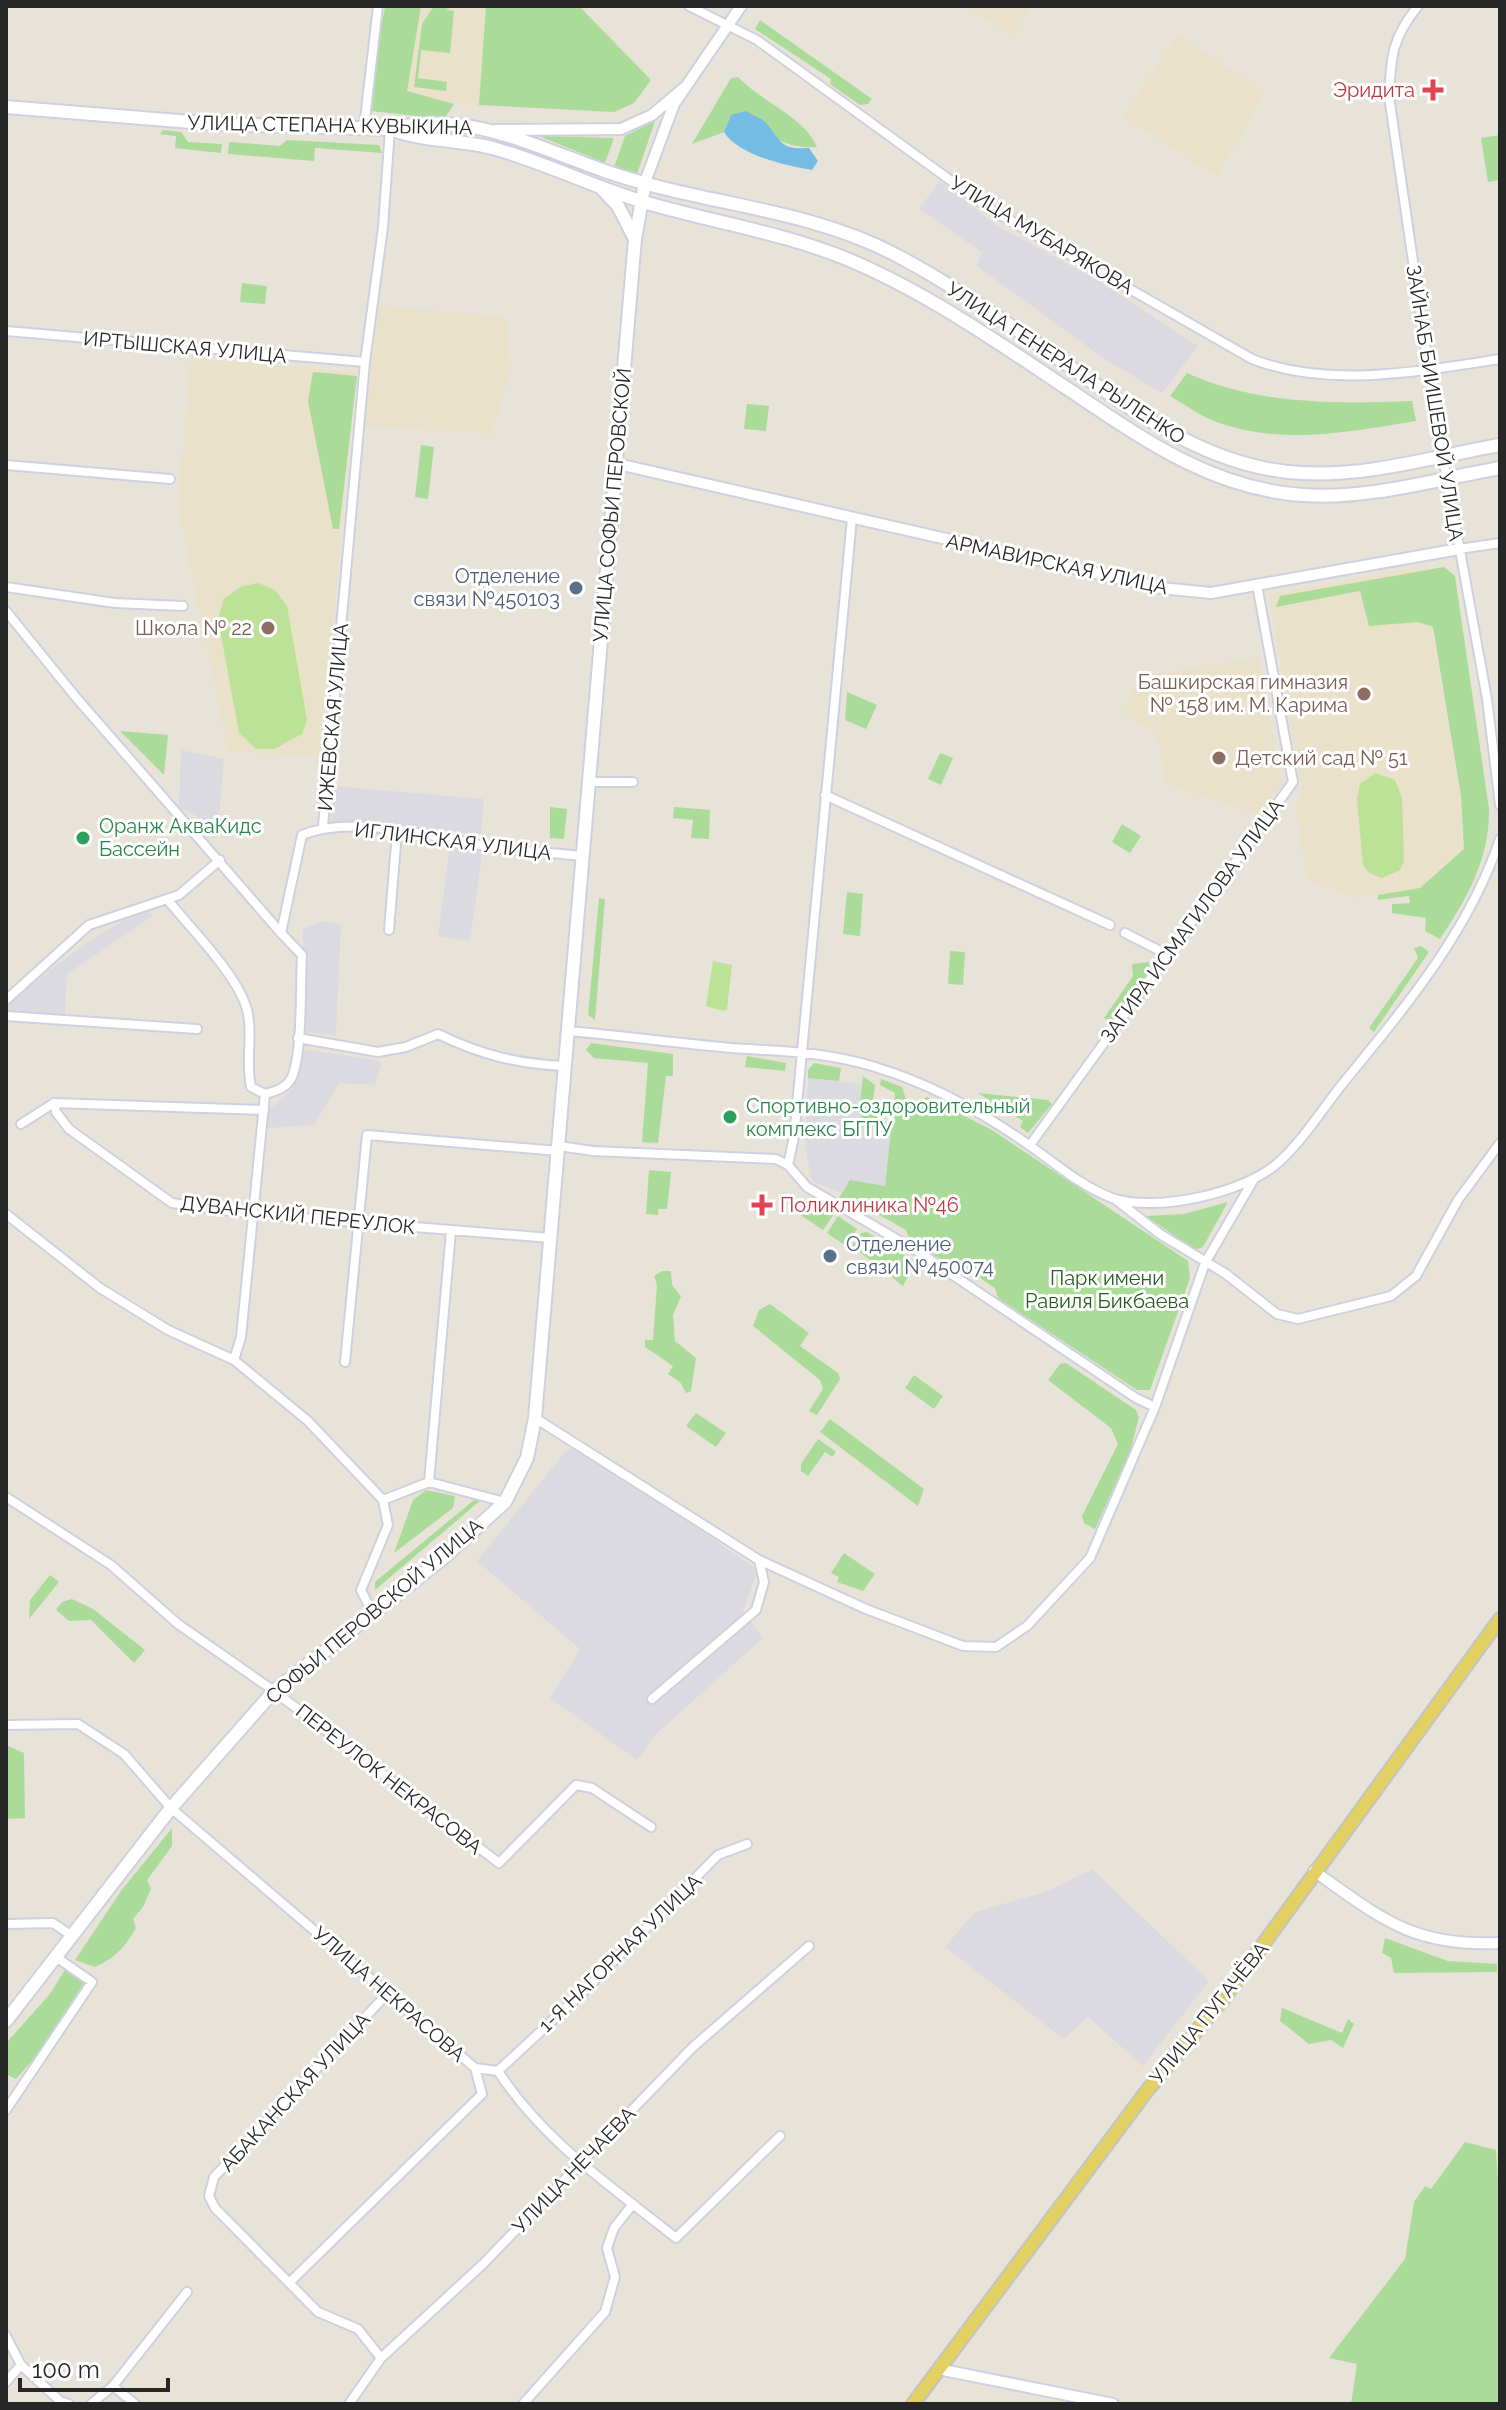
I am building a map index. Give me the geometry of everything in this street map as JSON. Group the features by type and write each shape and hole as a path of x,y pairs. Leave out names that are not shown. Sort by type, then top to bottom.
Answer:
{"main road":[{"name":"УЛИЦА СТЕПАНА КУВЫКИНА","path":"6,107 216,124 390,129 414,123 496,130 606,172 645,182"},
{"name":"УЛИЦА ГЕНЕРАЛА РЫЛЕНКО","path":"390,129 413,138 495,149 640,201 786,237 846,259 894,281 1001,344 1181,461 1223,481 1264,491 1306,496 1352,493 1500,468"},
{"name":"УЛИЦА СОФЬИ ПЕРОВСКОЙ","path":"569,1031 635,239 645,182"},
{"name":"УЛИЦА ГЕНЕРАЛА РЫЛЕНКО","path":"645,182 790,216 847,233 895,255 1014,327 1138,413 1194,446 1259,467 1302,473 1346,472 1500,445"},
{"path":"599,186 618,206 635,239"},
{"name":"СОФЬИ ПЕРОВСКОЙ УЛИЦА","path":"6,2021 171,1808 274,1691 442,1559 505,1502 527,1458 535,1418 569,1031"},
{"name":"УЛИЦА ПУГАЧЁВА","path":"913,2404 1146,2092 1224,1998 1500,1619"}],"street":[{"path":"364,128 378,6"},
{"name":"УЛИЦА МУБАРЯКОВА","path":"689,6 757,40 990,209 1252,359 1293,371 1394,375 1500,359"},
{"name":"УЛИЦА СОФЬИ ПЕРОВСКОЙ","path":"645,182 661,133 685,87 741,6"},
{"name":"ЗАЙНАБ БИИШЕВОЙ УЛИЦА","path":"1418,6 1399,29 1391,56 1389,96 1428,370 1487,699 1500,805"},
{"path":"496,130 621,129 652,115 685,87"},
{"name":"ИЖЕВСКАЯ УЛИЦА","path":"281,933 302,835 323,826 365,362 383,227 390,129"},
{"name":"ИРТЫШСКАЯ УЛИЦА","path":"6,331 365,362"},
{"name":"АРМАВИРСКАЯ УЛИЦА","path":"618,464 1161,588 1211,593 1500,543"},
{"path":"6,465 170,479"},
{"path":"788,1165 794,1137 852,518"},
{"name":"ЗАГИРА ИСМАГИЛОВА УЛИЦА","path":"1030,1145 1293,782 1257,585"},
{"path":"6,587 115,603 183,606"},
{"path":"6,611 74,695 302,955 298,1038 291,1079 281,1089 265,1094 251,1087 246,1006 232,982 167,899"},
{"path":"590,782 633,782"},
{"path":"825,795 1110,925"},
{"name":"ИГЛИНСКАЯ УЛИЦА","path":"323,826 397,832 498,848 583,856"},
{"path":"389,930 397,832"},
{"path":"1114,1199 1169,1202 1211,1194 1254,1178 1278,1163 1407,1004 1466,920 1485,884 1500,839"},
{"path":"6,1000 89,925 179,895 220,860"},
{"path":"1125,933 1166,954"},
{"path":"6,1016 197,1029"},
{"path":"569,1031 800,1052 876,1067 926,1086 1030,1145 1083,1183 1114,1199 1205,1263 1226,1274 1277,1314 1298,1319 1391,1296 1416,1276 1458,1200 1500,1143"},
{"path":"298,1038 378,1052 406,1047 438,1034 484,1056 526,1064 565,1066"},
{"path":"234,1360 241,1337 265,1094"},
{"path":"21,1124 54,1103 264,1110"},
{"name":"ДУВАНСКИЙ ПЕРЕУЛОК","path":"54,1103 56,1112 69,1129 172,1203 254,1214 551,1238"},
{"path":"345,1362 367,1135 593,1151 776,1159 788,1165 807,1187 917,1251 1136,1398 1155,1407"},
{"path":"535,1418 759,1560 922,1632 963,1646 996,1647 1027,1626 1090,1558 1155,1407 1205,1263 1254,1178"},
{"path":"6,1214 100,1288 168,1330 234,1360 308,1421 383,1500 388,1525 361,1590 373,1614"},
{"path":"429,1482 451,1231"},
{"path":"383,1500 429,1482 505,1502"},
{"path":"6,1497 111,1565 178,1624 274,1691"},
{"path":"652,1699 756,1610 764,1582 759,1560"},
{"name":"ПЕРЕУЛОК НЕКРАСОВА","path":"274,1691 499,1863 576,1785 592,1788 651,1827"},
{"name":"УЛИЦА НЕКРАСОВА","path":"6,1725 78,1724 124,1754 171,1808 475,2068 498,2071"},
{"name":"1-Я НАГОРНАЯ УЛИЦА","path":"498,2071 584,1991 718,1855 747,1844"},
{"path":"1314,1871 1374,1914 1412,1933 1463,1945 1500,1943"},
{"path":"6,1924 53,1923 72,1936"},
{"name":"УЛИЦА НЕЧАЕВА","path":"349,2404 381,2358 483,2264 577,2163 693,2047 809,1946"},
{"path":"6,2110 92,1982 56,1957"},
{"name":"АБАКАНСКАЯ УЛИЦА","path":"289,2283 215,2208 209,2196 214,2177 388,1993"},
{"path":"381,2358 358,2329 318,2312 289,2283 482,2094 475,2068"},
{"path":"498,2071 510,2090 577,2163 676,2238 780,2136"},
{"path":"523,2404 605,2312 615,2277 607,2248 614,2228 633,2204"},
{"path":"91,2404 113,2386 187,2292"},
{"path":"6,2336 21,2365 60,2401 69,2404"},
{"path":"6,2382 21,2365"},
{"path":"938,2369 1113,2404"},
{"path":"113,2386 135,2404"}],"shaded area":[{"path":"395,6 579,6 651,80 634,103 614,112 375,100"},
{"path":"966,6 1032,6 1013,36"},
{"path":"1177,34 1266,92 1217,176 1124,117"},
{"path":"940,181 996,225 1099,281 1198,346 1162,393 1106,360 977,266 982,252 919,209"},
{"path":"378,305 506,317 511,370 492,434 365,426"},
{"name":"Школа № 22","path":"191,358 356,372 321,757 228,751 178,506"},
{"name":"Башкирская гимназия № 158 им. М. Карима","path":"1420,566 1460,797 1463,849 1420,888 1357,898 1307,880 1295,802 1302,792 1269,595"},
{"name":"Детский сад № 51","path":"1258,657 1282,784 1258,814 1166,784 1156,732 1123,714 1141,677"},
{"path":"181,750 224,759 219,814 210,823 179,807"},
{"path":"333,786 484,799 481,834 331,822"},
{"path":"450,843 483,849 470,941 438,936"},
{"path":"146,908 153,916 67,974 65,1015 6,1012 6,1004 90,940"},
{"path":"325,921 341,925 336,1035 304,1032 303,928"},
{"path":"300,1049 377,1060 381,1064 375,1085 339,1083 314,1125 268,1128 268,1111 294,1087"},
{"path":"808,1078 861,1084 859,1110 862,1118 892,1122 885,1186 850,1181 841,1193 812,1181 805,1146"},
{"path":"579,1447 758,1570 743,1611 763,1638 655,1735 637,1760 550,1698 580,1649 477,1561 565,1452"},
{"path":"1092,1869 1209,1981 1143,2066 1088,2017 1064,2039 945,1947 975,1912 1048,1891"}],"green space":[{"path":"421,6 407,91 454,104 444,119 371,111 375,58 385,7"},
{"path":"434,6 448,6 447,10 454,11 450,53 421,50 418,78 447,82 446,91 414,87 422,24"},
{"path":"486,6 579,6 651,80 634,103 614,112 479,105"},
{"path":"760,20 872,99 868,104 860,105 830,84 831,79 755,29"},
{"path":"738,77 793,118 817,147 783,142 731,115 724,132 692,144 731,78"},
{"path":"655,121 637,174 614,167 625,136"},
{"path":"163,130 181,132 188,142 222,144 221,153 175,148 176,136 160,134"},
{"path":"1500,135 1500,180 1488,182 1481,138"},
{"path":"539,136 614,138 605,163"},
{"path":"287,140 379,145 382,153 315,148 314,161 228,154 229,142 280,146"},
{"path":"242,283 267,286 265,304 240,302"},
{"path":"313,372 357,376 339,529 333,529 308,401"},
{"path":"1187,373 1214,384 1269,397 1326,402 1412,401 1416,421 1314,434 1289,435 1239,429 1208,419 1170,396"},
{"path":"747,404 769,406 766,431 744,429"},
{"path":"421,445 434,447 428,499 415,497"},
{"path":"1444,567 1455,576 1489,809 1486,844 1475,877 1440,939 1425,931 1426,918 1392,913 1392,904 1410,903 1409,896 1378,900 1378,895 1420,888 1464,849 1461,796 1433,627 1418,622 1369,626 1360,591 1276,607 1280,596"},
{"path":"258,583 275,590 287,606 307,720 302,734 274,749 256,749 239,733 218,619 224,599 240,587"},
{"path":"847,692 877,705 866,729 845,720"},
{"path":"120,731 168,735 164,775"},
{"path":"940,753 953,758 941,785 928,779"},
{"path":"1375,773 1395,780 1402,798 1404,861 1400,870 1382,878 1369,873 1363,865 1357,799 1360,784"},
{"path":"550,807 567,809 564,839 550,838"},
{"path":"674,807 710,810 709,839 691,838 693,820 673,818"},
{"path":"1122,824 1141,836 1130,853 1112,842"},
{"path":"847,892 863,894 860,936 843,934"},
{"path":"599,898 605,899 595,1020 588,1015"},
{"path":"1421,946 1429,952 1374,1032 1369,1028 1418,958 1414,948"},
{"path":"950,951 965,952 963,985 948,984"},
{"path":"713,961 732,965 727,1009 723,1011 706,1006"},
{"path":"1149,962 1150,970 1113,1024 1104,1018 1133,976 1132,964"},
{"path":"591,1043 673,1054 673,1076 666,1076 658,1143 642,1142 648,1063 594,1058 586,1050"},
{"path":"747,1056 786,1063 785,1071 745,1067"},
{"path":"814,1063 841,1068 839,1081 808,1078 808,1070"},
{"path":"863,1076 875,1085 873,1102 878,1103 876,1120 862,1118 859,1110"},
{"name":"Парк имени Равиля Бикбаева","path":"881,1079 902,1087 906,1099 917,1102 927,1097 992,1130 1188,1261 1190,1278 1150,1390 1137,1390 998,1298 995,1288 956,1262 947,1263 909,1239 906,1230 860,1204 846,1207 837,1201 850,1180 885,1186 895,1093 880,1085"},
{"path":"978,1093 1048,1100 1052,1104 1028,1133 1020,1127 1023,1121"},
{"path":"649,1170 671,1172 667,1209 658,1209 658,1215 646,1214"},
{"path":"815,1201 834,1214 823,1230 799,1214 806,1205"},
{"path":"1228,1202 1203,1247 1195,1250 1146,1216 1184,1214"},
{"path":"838,1216 857,1229 846,1246 827,1233"},
{"path":"867,1232 915,1262 903,1286 852,1246 861,1233"},
{"path":"662,1271 671,1271 672,1285 681,1296 673,1315 675,1341 696,1358 691,1391 686,1393 680,1382 668,1374 673,1366 645,1347 645,1340 653,1340 657,1285 654,1276"},
{"path":"770,1304 809,1333 800,1346 838,1373 840,1379 817,1415 809,1411 823,1389 820,1380 753,1326 759,1310"},
{"path":"1066,1363 1136,1410 1139,1417 1130,1452 1095,1529 1084,1523 1082,1516 1118,1444 1111,1428 1048,1380 1060,1364"},
{"path":"914,1375 943,1396 934,1409 905,1388"},
{"path":"696,1413 726,1433 716,1447 686,1426"},
{"path":"830,1419 924,1489 918,1506 820,1432"},
{"path":"818,1439 836,1452 832,1457 825,1452 808,1476 801,1471 801,1464"},
{"path":"426,1490 455,1496 453,1508 394,1553 413,1500"},
{"path":"474,1500 481,1500 375,1590 375,1582"},
{"path":"844,1553 875,1574 863,1591 837,1582 839,1577 831,1573"},
{"path":"50,1575 59,1582 29,1619 30,1600"},
{"path":"72,1599 93,1609 145,1650 134,1663 91,1620 69,1621 56,1610 62,1602"},
{"path":"6,1745 24,1753 25,1818 6,1819"},
{"path":"172,1828 172,1846 147,1880 151,1889 143,1907 133,1919 136,1928 128,1941 114,1956 95,1967 75,1960 121,1891"},
{"path":"1385,1938 1448,1961 1497,1964 1497,1972 1394,1973 1391,1958 1382,1953"},
{"path":"66,1968 84,1983 37,2055 16,2079 6,2074 6,2043 50,1994"},
{"path":"1282,2008 1342,2033 1348,2019 1354,2024 1343,2048 1331,2040 1309,2044 1280,2021"},
{"path":"1465,2142 1496,2150 1500,2216 1500,2404 1351,2404 1357,2364 1329,2358 1405,2259 1414,2202 1425,2186 1431,2189"}],"water":[{"path":"746,111 766,123 784,144 793,148 809,148 818,161 812,170 764,158 731,140 724,132 731,115"}],"place":[{"name":"Эридита","path":"1433,90"},
{"name":"Отделение связи №450103","path":"576,588"},
{"name":"Школа № 22","path":"268,628"},
{"name":"Башкирская гимназия № 158 им. М. Карима","path":"1364,694"},
{"name":"Детский сад № 51","path":"1219,758"},
{"name":"Оранж АкваКидс Бассейн","path":"83,838"},
{"name":"Спортивно-оздоровительный комплекс БГПУ","path":"730,1117"},
{"name":"Поликлиника №46","path":"762,1205"},
{"name":"Отделение связи №450074","path":"830,1256"}]}
